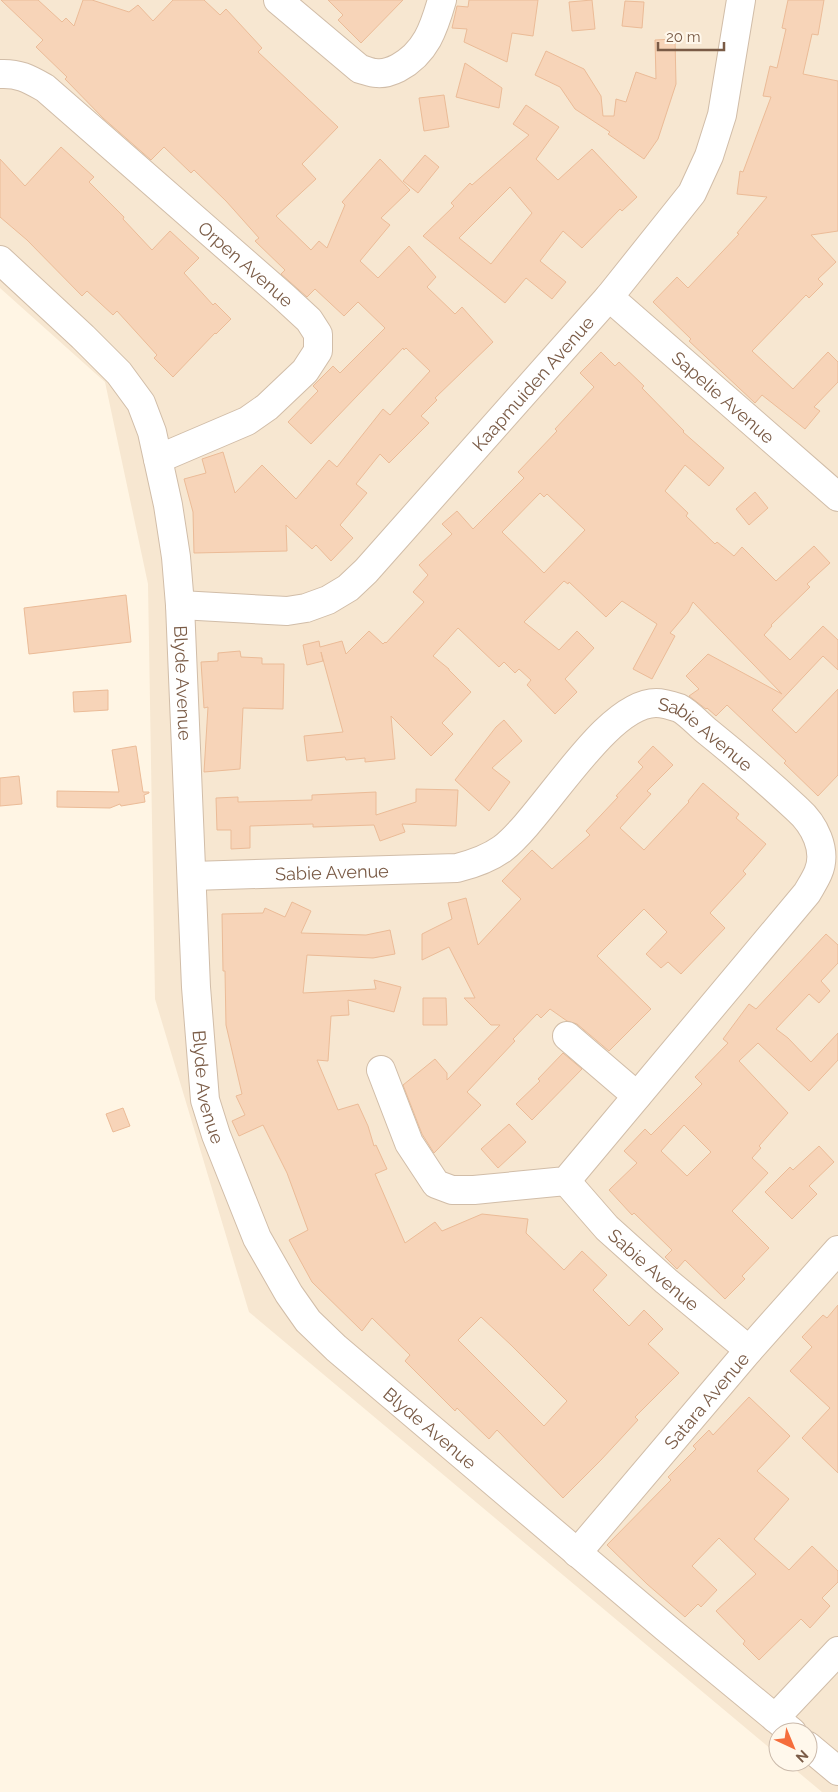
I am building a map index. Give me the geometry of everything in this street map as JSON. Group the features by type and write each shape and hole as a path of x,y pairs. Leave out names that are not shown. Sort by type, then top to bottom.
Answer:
{"street":[{"path":"278,0 360,69 376,74 392,71 400,67 422,48 434,28 442,0"},
{"name":"Kaapmuiden Avenue","path":"180,605 287,611 306,608 328,600 348,588 366,571 609,297 692,193 709,156 722,115 741,0"},
{"name":"Orpen Avenue","path":"0,74 26,77 45,88 283,296 309,320 318,334 318,352 305,371 268,407 248,421 158,459"},
{"name":"Blyde Avenue","path":"0,260 83,337 118,373 140,403 152,432 172,531 180,605 196,987 205,1100 216,1135 257,1238 276,1273 308,1321 336,1348 780,1722"},
{"name":"Sapelie Avenue","path":"609,297 836,493"},
{"name":"Sabie Avenue","path":"192,876 457,868 479,862 502,849 516,835 606,731 623,716 640,707 656,703 679,708 743,760 806,816 817,836 821,853 819,872 807,893 566,1182 607,1228 666,1281 749,1350"},
{"path":"567,1036 638,1096"},
{"path":"381,1070 409,1143 436,1184 452,1190 474,1190 566,1182"},
{"name":"Satara Avenue","path":"578,1553 749,1350 838,1250"},
{"path":"786,1722 838,1650"},
{"path":"818,1754 838,1771"}],"shaded area":[{"path":"0,0 838,0 838,1792 822,1792 798,1772 818,1772 818,1722 768,1722 768,1747 249,1312 155,999 148,584 105,382 0,288"}],"building":[{"path":"1,0 38,0 62,22 66,18 74,26 83,0 92,0 129,12 138,5 153,21 173,0 204,0 220,15 226,9 262,48 258,52 338,127 302,164 316,179 276,216 311,250 319,241 327,248 345,205 342,202 380,159 410,190 381,218 390,225 360,261 378,278 409,246 436,277 427,287 455,314 462,307 493,342 435,398 437,400 421,416 429,423 389,463 380,454 356,484 367,493 340,525 353,538 331,561 316,545 312,549 286,525 287,551 194,553 193,512 184,479 206,473 202,459 223,452 235,493 262,465 296,499 329,460 337,467 383,409 390,415 430,371 406,348 404,350 403,348 311,444 288,422 318,391 313,386 333,366 340,373 385,328 358,302 344,316 315,289 307,297 281,274 285,270 255,241 259,238 226,201 194,170 191,173 164,147 151,160 103,118 65,79 67,77 36,47 43,40"},
{"path":"328,0 403,0 361,43 338,20 343,15"},
{"path":"469,0 538,0 533,36 512,33 507,62 464,42 467,29 452,28 457,6 468,7"},
{"path":"592,0 595,29 572,31 569,2"},
{"path":"788,0 824,0 818,35 812,34 803,74 838,81 838,231 811,235 836,262 818,279 823,284 809,298 806,295 752,351 793,389 828,352 838,362 838,382 814,407 820,411 805,429 762,395 755,403 689,341 691,339 653,302 677,277 688,288 739,234 737,233 767,197 737,194 740,171 743,172 771,97 763,96 770,66 777,68 786,29 782,28"},
{"path":"625,1 644,2 642,28 622,26"},
{"path":"675,39 676,84 658,139 644,159 608,134 610,132 575,109 560,87 535,75 546,51 584,69 601,96 603,116 614,116 616,99 626,102 636,72 656,79 655,40"},
{"path":"465,63 502,88 499,108 456,97"},
{"path":"444,95 449,127 424,131 419,98"},
{"path":"526,105 559,127 536,159 558,180 592,149 637,197 622,211 620,209 582,248 563,231 540,261 566,282 552,299 526,278 505,303 423,236 454,206 451,203 470,183 472,185 529,135 513,124","holes":["510,187 532,213 491,264 459,238"]},
{"path":"61,147 94,177 89,182 124,217 123,219 152,250 170,231 199,258 184,273 213,305 215,303 231,319 173,377 154,358 157,355 117,311 113,315 87,291 82,296 27,240 0,217 0,159 25,186"},
{"path":"425,155 439,167 418,193 403,181"},
{"path":"601,352 615,366 619,362 644,386 642,388 683,432 724,468 709,486 685,465 665,491 688,513 686,516 715,544 717,542 734,556 742,547 776,581 814,546 830,563 807,584 810,587 771,625 764,635 790,660 823,626 838,640 838,670 823,656 772,710 796,733 838,689 838,775 818,796 784,763 786,761 727,705 716,716 689,696 699,689 686,676 708,654 782,694 693,602 688,612 670,633 675,636 652,679 633,669 657,624 622,601 606,617 569,582 568,584 564,581 524,622 559,650 577,631 594,648 565,679 577,692 555,714 527,685 531,680 519,669 515,673 504,662 499,667 458,628 433,656 449,669 471,692 442,723 453,734 431,756 391,716 395,759 365,762 365,758 346,760 345,757 307,761 304,736 343,732 321,652 323,661 307,665 303,645 319,641 320,647 342,641 346,654 369,631 383,644 386,643 424,602 413,592 428,575 419,565 452,534 442,524 457,511 473,529 524,478 518,472 557,431 555,429 594,387 580,373","holes":["540,493 544,497 547,494 585,530 544,573 502,532"]},
{"path":"755,492 768,508 749,525 736,509"},
{"path":"126,595 131,642 29,654 24,608"},
{"path":"240,651 241,657 262,658 262,664 284,664 283,709 243,708 240,769 204,772 208,707 204,708 201,662 218,661 218,653"},
{"path":"108,690 108,710 74,712 73,692"},
{"path":"504,720 522,741 492,768 510,782 489,811 455,780 496,727"},
{"path":"136,746 143,792 149,792 144,795 145,802 121,806 120,804 110,808 57,807 57,791 119,792 112,750"},
{"path":"653,746 673,765 647,791 651,794 620,828 644,850 689,802 703,783 739,814 736,818 766,844 743,871 746,874 710,913 725,928 681,974 668,962 661,968 646,954 667,932 644,909 597,956 651,1009 609,1051 577,1024 567,1021 550,1009 541,1018 537,1014 513,1039 515,1041 467,1092 481,1105 434,1153 422,1134 403,1085 435,1059 447,1073 447,1080 500,1025 491,1025 464,998 475,998 449,947 422,960 422,934 452,919 448,903 466,898 478,945 521,899 502,881 532,850 552,869 590,835 586,831 643,767 638,762"},
{"path":"19,776 22,804 0,806 0,778"},
{"path":"416,789 458,790 456,826 402,824 405,832 380,841 374,825 313,827 313,824 250,826 250,848 231,849 231,830 217,830 216,798 238,797 238,802 312,800 312,795 376,792 376,815 416,802"},
{"path":"292,902 311,911 301,933 366,935 390,930 395,954 373,958 307,955 303,993 376,989 374,980 401,987 394,1012 348,1000 349,1015 331,1016 328,1061 317,1060 338,1110 358,1104 368,1126 374,1146 376,1145 387,1169 375,1174 405,1243 435,1222 442,1231 482,1214 528,1219 526,1233 564,1270 582,1251 607,1275 593,1290 629,1326 644,1310 663,1329 648,1344 679,1373 635,1417 638,1420 563,1498 497,1430 489,1439 457,1408 455,1411 405,1361 410,1355 372,1318 362,1331 312,1282 289,1240 308,1230 287,1173 263,1125 239,1136 232,1121 245,1115 236,1096 242,1094 226,1025 222,914 263,913 265,908 285,917","holes":["481,1317 567,1401 544,1426 458,1340"]},
{"path":"826,934 838,945 838,963 821,981 830,991 819,1003 809,994 776,1029 788,1038 811,1062 838,1033 838,1060 809,1091 758,1043 739,1061 788,1113 759,1146 761,1148 752,1158 768,1173 732,1211 769,1248 742,1276 745,1279 725,1299 685,1260 677,1269 665,1257 672,1250 634,1213 632,1215 609,1190 637,1163 624,1151 645,1129 651,1135 702,1084 695,1077 728,1043 723,1039 749,1004 756,1009","holes":["684,1125 711,1152 687,1176 661,1151"]},
{"path":"423,998 446,998 447,1025 423,1025"},
{"path":"563,1053 582,1069 532,1120 516,1104 540,1081 538,1079"},
{"path":"123,1108 130,1126 113,1132 106,1114"},
{"path":"509,1124 526,1142 498,1168 481,1149"},
{"path":"819,1146 834,1162 809,1186 817,1194 792,1219 765,1192 790,1167 793,1170"},
{"path":"838,1305 838,1473 802,1438 830,1408 790,1371 812,1347 802,1337 823,1315 827,1318"},
{"path":"749,1397 790,1436 757,1471 789,1499 754,1539 789,1570 812,1546 838,1571 838,1582 822,1598 830,1606 810,1628 801,1619 759,1660 743,1644 745,1641 716,1611 756,1574 719,1538 692,1566 717,1590 701,1607 698,1604 685,1617 647,1584 607,1545 671,1480 668,1477 696,1449 693,1446 709,1430 713,1435"}]}
